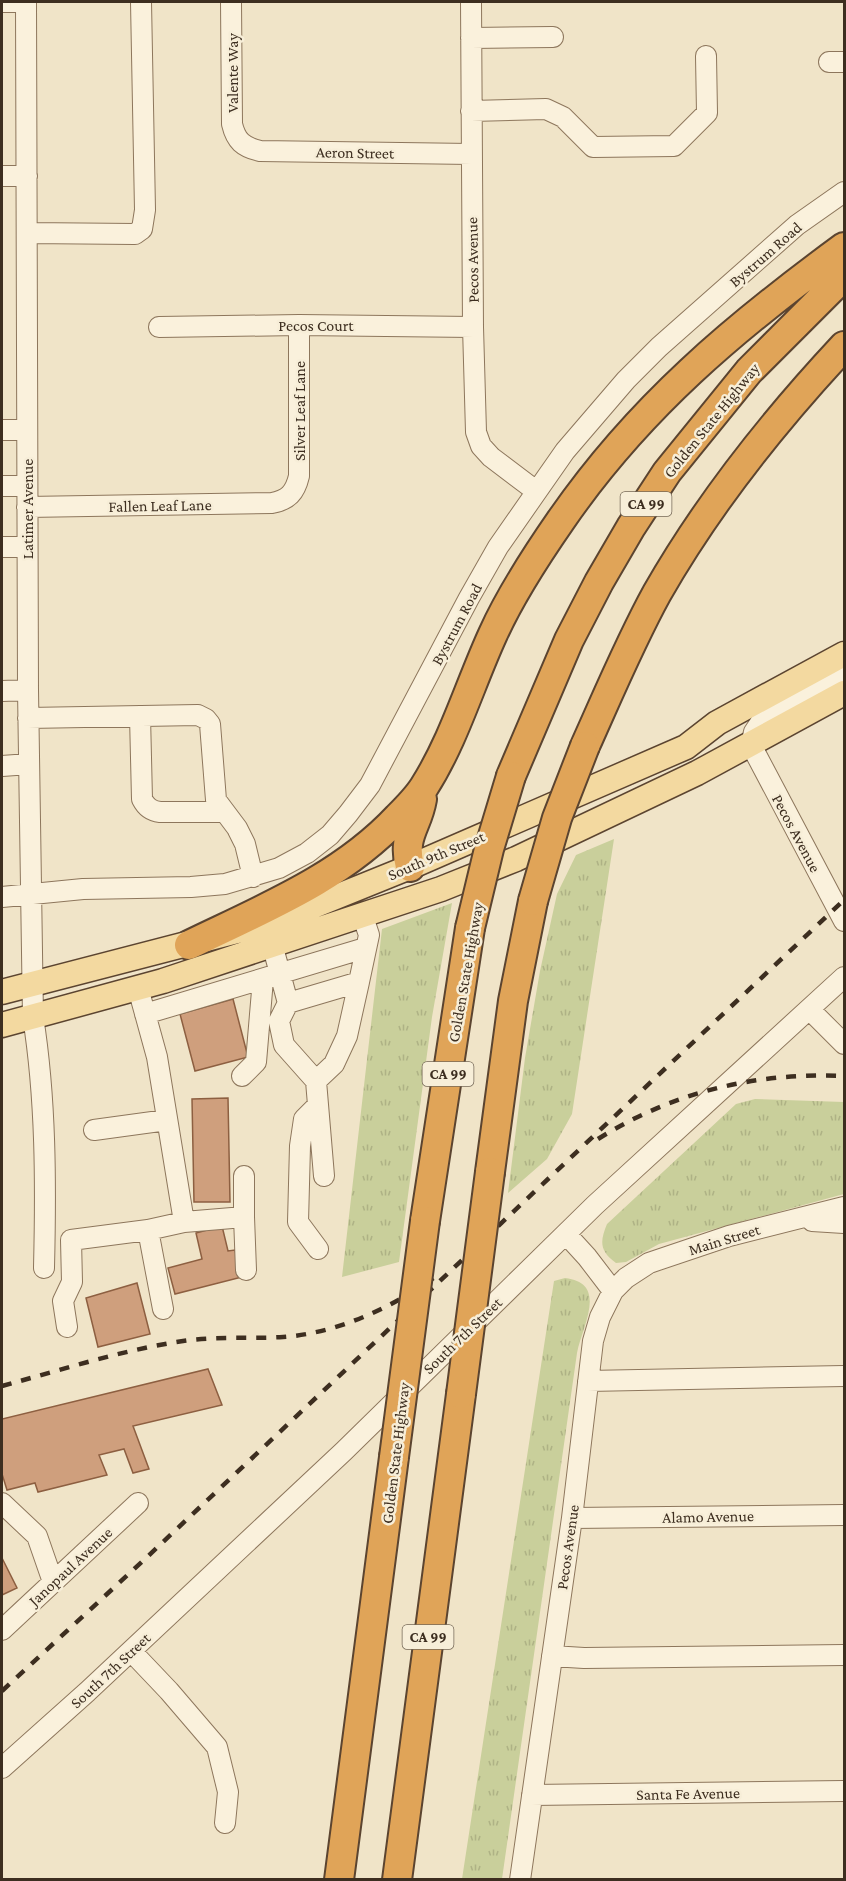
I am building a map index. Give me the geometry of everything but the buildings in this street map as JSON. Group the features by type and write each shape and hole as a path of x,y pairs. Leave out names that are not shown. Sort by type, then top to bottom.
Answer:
{"highway":[{"path":"189,945 311,885 347,863 372,843 409,806 423,788 440,757 493,634 508,605 562,519 590,481 656,405 695,366 772,300 844,247"},
{"name":"Golden State Highway","path":"339,1880 425,1221 470,928 489,849 512,776 569,640 631,526 667,472 749,371 844,276"},
{"name":"CA 99","path":"397,1880 513,1000 533,901 557,818 585,746 628,650 657,594 725,488 804,389 844,346"},
{"path":"410,867 406,852 407,838 419,814 423,788"}],"main road":[{"name":"South 9th Street","path":"2,992 279,920 410,867 686,747 717,723 844,654"},
{"name":"South 9th Street","path":"2,1025 138,988 441,889 516,859 697,773 844,693"},
{"path":"686,747 717,740 732,740 751,745"},
{"path":"410,867 418,878 429,886 441,889"}],"street":[{"path":"2,2 26,2"},
{"name":"Latimer Avenue","path":"26,2 28,718 33,1017 40,1061 45,1214 44,1268"},
{"path":"27,233 135,234 142,229 145,210 141,2"},
{"name":"Valente Way","path":"231,2 232,124 240,143"},
{"name":"Pecos Avenue","path":"471,2 476,432 481,446 503,468 536,491"},
{"path":"471,38 553,37"},
{"path":"471,111 546,109 563,117 593,147 674,146 707,113 706,56"},
{"name":"Aeron Street","path":"240,143 260,151 471,154"},
{"path":"2,176 27,176"},
{"name":"Bystrum Road","path":"2,897 83,889 191,887 225,884 279,868 307,853 330,835 370,785 498,547 565,451 659,347 797,225 844,192"},
{"name":"Pecos Court","path":"159,327 299,325 473,327"},
{"name":"Silver Leaf Lane","path":"291,495 297,487 299,476 299,325"},
{"path":"2,430 27,430"},
{"path":"2,486 27,486"},
{"name":"Fallen Leaf Lane","path":"27,507 272,504 291,495"},
{"path":"2,547 27,547"},
{"path":"751,745 753,732 760,723 844,675"},
{"path":"2,691 28,690"},
{"path":"28,718 198,715 206,719 210,724 212,737 216,800 237,828 245,844 253,877"},
{"path":"140,716 142,799 146,806 153,811 160,812 223,812"},
{"name":"Pecos Avenue","path":"751,745 844,921"},
{"path":"2,766 29,764"},
{"path":"316,1081 334,1064 347,1036 369,935 362,914"},
{"path":"315,930 323,961"},
{"path":"242,1076 256,1062 271,976 272,944"},
{"path":"145,1014 365,948"},
{"path":"271,976 288,1003"},
{"name":"South 7th Street","path":"2,1768 131,1651 344,1451 566,1234 844,977"},
{"path":"324,1176 316,1081 284,1045 279,1021 288,1003 359,982"},
{"path":"138,988 157,1057 184,1222"},
{"path":"810,1010 844,1044"},
{"path":"317,1106 304,1119 300,1146 298,1222 318,1249"},
{"path":"94,1130 167,1120"},
{"path":"243,1176 246,1270"},
{"name":"Main Street","path":"613,1291 626,1278 649,1263 729,1236 844,1207"},
{"path":"68,1327 63,1301 72,1282 71,1240 148,1230 184,1222 244,1217"},
{"path":"791,1220 844,1223"},
{"path":"148,1230 163,1309"},
{"path":"566,1234 613,1291"},
{"name":"Pecos Avenue","path":"520,1880 572,1518 593,1341 600,1317 613,1291"},
{"path":"588,1381 844,1376"},
{"path":"2,1503 37,1536 53,1582"},
{"name":"Janopaul Avenue","path":"2,1630 138,1503"},
{"name":"Alamo Avenue","path":"572,1518 844,1515"},
{"path":"131,1651 217,1747 228,1792 225,1823"},
{"path":"552,1656 584,1658 844,1654"},
{"name":"Santa Fe Avenue","path":"531,1795 844,1791"}],"green space":[{"path":"614,839 572,1114 547,1159 508,1193 525,1058 540,971 557,894 576,855"},
{"path":"452,903 432,1017 399,1262 342,1277 382,929"},
{"path":"755,1099 844,1102 844,1194 659,1244 626,1262 616,1263 610,1259 602,1245 607,1224 736,1104"},
{"path":"565,1278 578,1282 586,1288 589,1307 577,1353 502,1879 462,1879 554,1281"}],"railway":[{"path":"2,1691 844,900"},
{"path":"598,1139 656,1109 716,1088 779,1078 844,1076"},
{"path":"2,1386 160,1345 208,1339 283,1337 324,1330 382,1309 435,1277"}]}
